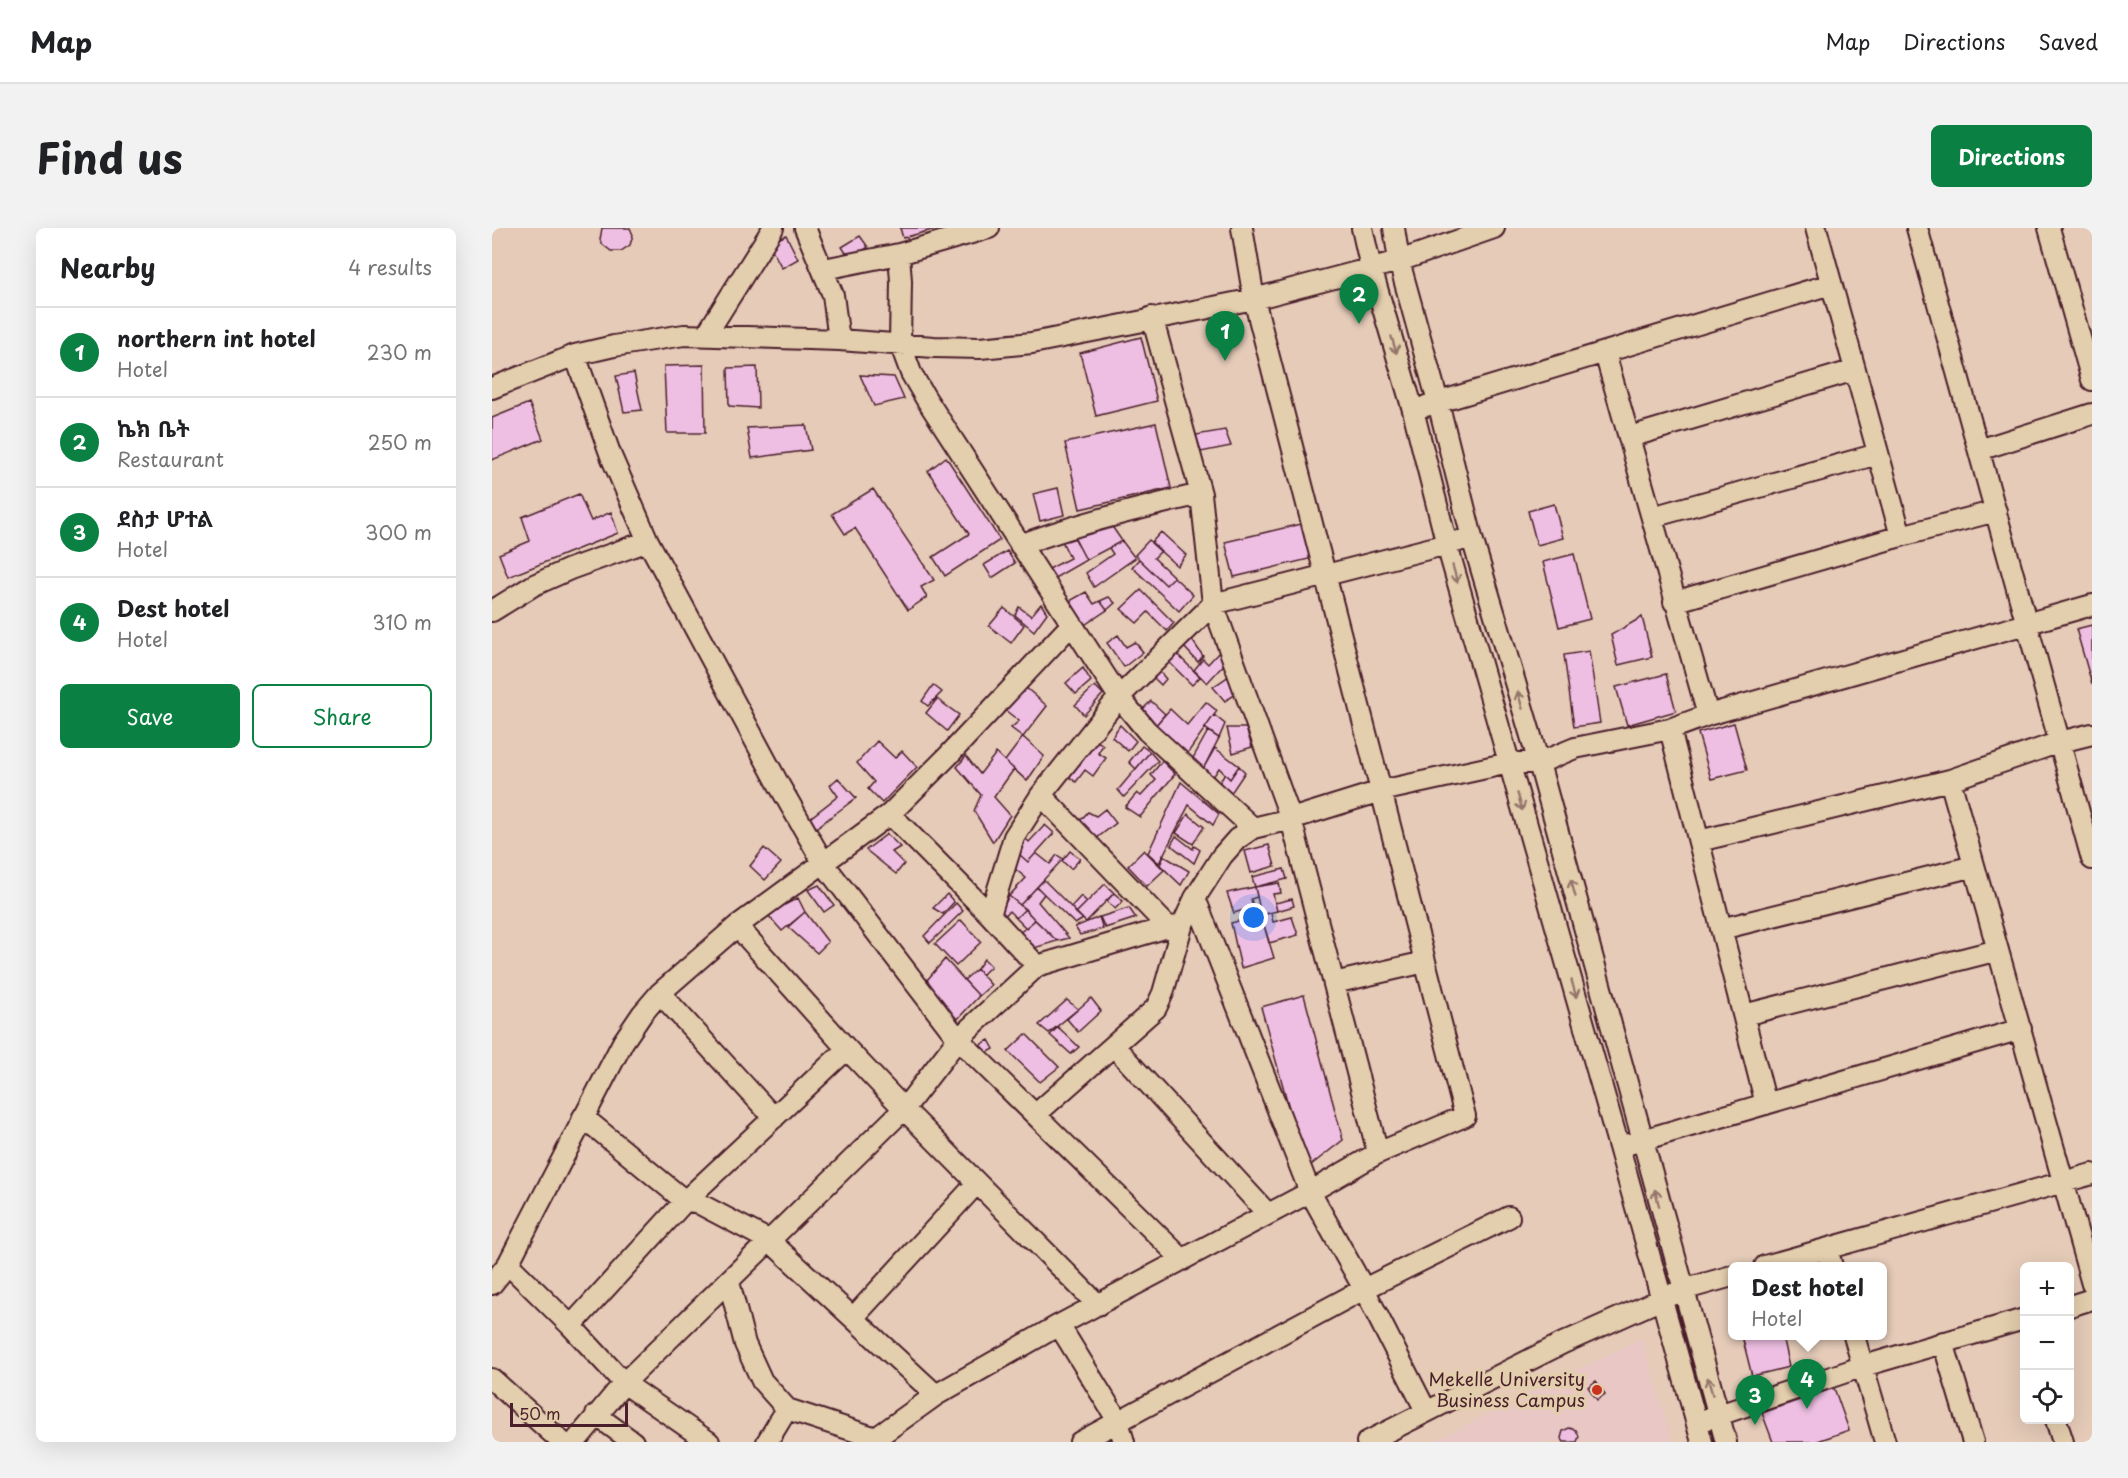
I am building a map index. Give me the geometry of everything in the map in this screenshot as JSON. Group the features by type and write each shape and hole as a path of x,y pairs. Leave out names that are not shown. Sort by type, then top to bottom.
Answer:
{"street":[{"path":"706,335 773,228"},
{"path":"806,228 833,295 839,340"},
{"path":"824,269 899,254 953,233 989,228"},
{"path":"729,1282 745,1344 762,1381 787,1409 876,1440 936,1395 1059,1324 1310,1192 1378,1153 1465,1116 1254,298 1242,228"},
{"path":"1362,228 1371,268 1413,410 1447,545 1702,1442"},
{"path":"1394,228 1399,261 1472,538 1539,763 1682,1290 1726,1442"},
{"path":"492,388 575,355 614,346 684,335 839,340 934,347 980,348 1032,343 1254,298 1399,261 1494,228"},
{"path":"1816,228 1901,536"},
{"path":"1917,228 2092,859"},
{"path":"2049,228 2092,380"},
{"path":"899,254 900,343 911,372 925,397 1119,697 1147,731 1253,828"},
{"path":"1413,410 1831,284"},
{"path":"1152,317 1201,494 1213,604 1291,819 1378,1153"},
{"path":"1605,353 1708,715"},
{"path":"575,355 611,456 648,541 824,864 958,1039 1183,1260"},
{"path":"1630,437 1854,370"},
{"path":"1979,450 2092,414"},
{"path":"1652,517 1878,454"},
{"path":"1020,545 1109,516 1201,494"},
{"path":"1674,602 1996,511"},
{"path":"990,915 1014,837 1041,795 1119,697 1213,604 1472,538"},
{"path":"492,611 534,585 570,569 648,541"},
{"path":"1035,1115 1156,1008 1163,993 1175,926 1222,856 1237,838 1253,828 1291,819 1381,791 1509,763 1539,763 1575,748 1670,729 1708,715 2092,605"},
{"path":"492,1284 508,1264 623,1042 660,993 737,926 890,814 1071,625"},
{"path":"1670,729 1766,1104"},
{"path":"1699,841 1950,780 2060,742 2092,734"},
{"path":"1950,780 2092,1284"},
{"path":"1041,795 1175,926"},
{"path":"890,814 1037,966"},
{"path":"1721,929 1974,866"},
{"path":"1195,898 1310,1192 1364,1289 1426,1411"},
{"path":"737,926 904,1109 1098,1305"},
{"path":"575,1442 624,1383 904,1109 958,1039 1037,966 1175,926"},
{"path":"1557,932 1584,926"},
{"path":"1744,1015 1998,950"},
{"path":"1334,983 1425,962"},
{"path":"660,993 774,1118"},
{"path":"1620,1147 2020,1029"},
{"path":"1114,1046 1267,1214"},
{"path":"571,1326 685,1201 847,1049"},
{"path":"583,1117 685,1201 696,1202 770,1241 936,1395"},
{"path":"1798,1262 1830,1258 2092,1174"},
{"path":"854,1318 977,1183"},
{"path":"1080,1442 1364,1289 1509,1217"},
{"path":"508,1264 571,1326 624,1383 709,1442"},
{"path":"1366,1442 1563,1343 1682,1290 1728,1277"},
{"path":"2074,1305 2092,1299"},
{"path":"1696,1422 1719,1417 1864,1366 2020,1320"},
{"path":"1059,1324 1118,1421 1124,1442"},
{"path":"1856,1340 1885,1442"},
{"path":"1943,1342 1972,1442"},
{"path":"492,1379 562,1442"},
{"path":"767,1442 787,1409"},
{"path":"596,1415 633,1442"},
{"path":"2058,1424 2063,1442"}],"shaded area":[{"name":"Mekelle University Business Campus","path":"1642,1338 1672,1442 1432,1442"}],"building":[{"path":"602,228 630,228 633,235 630,245 621,251 611,251 600,240"},
{"path":"900,228 934,228 935,229 903,238"},
{"path":"786,235 798,259 782,268 769,244"},
{"path":"860,236 868,247 850,259 842,247"},
{"path":"1141,337 1157,401 1096,416 1080,353"},
{"path":"704,365 705,433 667,433 664,366"},
{"path":"757,367 758,408 729,406 728,368"},
{"path":"634,373 642,410 624,412 616,376"},
{"path":"860,375 894,377 904,399 874,406"},
{"path":"529,403 543,439 492,460 492,418"},
{"path":"1156,423 1171,488 1080,509 1065,443"},
{"path":"806,425 811,450 752,458 747,428"},
{"path":"1225,430 1231,446 1201,452 1196,435"},
{"path":"946,457 1000,540 945,576 933,557 969,534 928,471"},
{"path":"1058,488 1064,515 1040,521 1033,494"},
{"path":"873,489 934,580 921,587 927,597 908,610 855,528 845,534 832,514"},
{"path":"579,494 591,521 611,512 618,533 508,577 499,554 530,541 522,517"},
{"path":"1554,504 1563,538 1537,545 1528,511"},
{"path":"1309,522 1317,557 1234,577 1225,542"},
{"path":"1111,525 1122,541 1086,560 1073,535"},
{"path":"1161,532 1186,555 1177,566 1151,543"},
{"path":"1073,535 1086,560 1053,579 1047,570 1070,558 1061,539"},
{"path":"1149,540 1161,551 1154,558 1174,577 1166,585 1135,555"},
{"path":"1122,541 1135,558 1094,587 1086,573 1113,554 1109,548"},
{"path":"1007,551 1015,563 992,578 984,565"},
{"path":"1574,554 1590,619 1559,627 1543,562"},
{"path":"1139,559 1166,585 1174,577 1193,595 1179,611 1132,567"},
{"path":"1141,590 1174,623 1167,631 1148,612 1137,623 1121,609"},
{"path":"1086,592 1094,604 1100,601 1107,610 1083,626 1068,602"},
{"path":"1109,597 1115,603 1107,610 1100,601"},
{"path":"1041,604 1047,613 1034,631 1015,615 1019,607 1031,616"},
{"path":"1004,608 1024,625 1011,643 989,626"},
{"path":"1642,617 1652,657 1618,665 1611,635"},
{"path":"2092,625 2092,684 2076,629"},
{"path":"1118,635 1126,647 1135,642 1143,652 1124,667 1107,643"},
{"path":"1192,640 1203,656 1198,662 1184,647"},
{"path":"1222,649 1229,659 1207,683 1194,670 1203,659 1208,664"},
{"path":"1589,651 1600,723 1574,727 1564,655"},
{"path":"1176,653 1200,677 1192,685 1167,660"},
{"path":"1083,668 1091,681 1076,694 1066,683"},
{"path":"1159,671 1166,679 1161,685 1152,676"},
{"path":"1232,674 1238,693 1225,701 1213,687"},
{"path":"1666,674 1676,711 1627,725 1616,687"},
{"path":"933,685 942,692 928,706 922,701"},
{"path":"1024,686 1047,706 1023,737 1011,728 1019,721 1005,710"},
{"path":"1095,686 1103,694 1084,715 1075,705"},
{"path":"937,699 959,715 947,731 926,713"},
{"path":"1151,701 1165,714 1155,726 1141,711"},
{"path":"1206,702 1217,711 1187,754 1155,726 1170,709 1187,725"},
{"path":"1214,715 1225,724 1219,738 1205,728"},
{"path":"1734,723 1747,770 1711,779 1698,733"},
{"path":"1120,725 1136,741 1128,751 1112,737"},
{"path":"1227,728 1246,728 1252,747 1233,753"},
{"path":"1208,731 1219,738 1203,769 1192,760"},
{"path":"1023,737 1044,756 1027,781 1005,761"},
{"path":"1093,738 1103,745 1098,753 1106,758 1093,776 1085,770 1076,782 1066,774 1076,761 1080,764 1090,750 1087,748"},
{"path":"877,741 895,758 902,751 917,767 882,803 868,789 874,782 857,763"},
{"path":"1142,746 1150,752 1136,769 1129,762"},
{"path":"1215,748 1239,766 1230,779 1219,768 1213,777 1203,769"},
{"path":"1150,752 1158,761 1124,797 1118,790"},
{"path":"996,753 1014,769 994,797 1010,815 993,842 974,811 981,795 957,767 966,756 980,774"},
{"path":"1162,761 1175,774 1140,817 1125,807 1137,793 1141,796 1156,780 1151,775"},
{"path":"1239,766 1245,772 1231,793 1219,783 1225,774 1230,779"},
{"path":"838,778 856,798 816,828 810,818 838,796 830,785"},
{"path":"1181,782 1219,814 1213,825 1189,805 1159,863 1148,853"},
{"path":"1105,809 1116,823 1097,838 1079,822 1088,812 1096,816"},
{"path":"1188,814 1204,827 1193,844 1176,833"},
{"path":"1045,825 1054,833 1028,862 1012,848 1023,836 1029,842"},
{"path":"887,834 900,847 892,852 904,864 896,874 866,850"},
{"path":"1176,836 1193,849 1194,846 1200,850 1194,863 1171,845"},
{"path":"1269,845 1275,866 1251,873 1245,851"},
{"path":"764,848 781,863 765,880 750,866"},
{"path":"1012,848 1028,862 1036,853 1050,864 1057,855 1063,859 1020,905 1009,896 1026,878 1009,864"},
{"path":"1144,850 1164,870 1147,886 1128,866"},
{"path":"1070,851 1080,859 1071,869 1062,861"},
{"path":"1164,856 1189,871 1181,885 1160,865"},
{"path":"1284,869 1287,879 1255,887 1252,877"},
{"path":"1044,880 1083,919 1075,924 1037,887"},
{"path":"1279,883 1281,893 1273,894 1277,911 1261,915 1255,887"},
{"path":"1105,884 1114,893 1086,922 1076,913"},
{"path":"819,885 834,905 824,912 808,890"},
{"path":"1037,887 1044,894 1038,902 1069,938 1057,941 1020,905"},
{"path":"1255,887 1257,897 1251,899 1253,907 1234,913 1227,893"},
{"path":"1114,893 1123,901 1115,909 1107,901"},
{"path":"947,894 954,902 943,914 933,908"},
{"path":"1009,896 1025,909 1016,918 1009,911 1003,918 999,913"},
{"path":"1081,896 1087,902 1076,913 1071,907"},
{"path":"798,898 805,912 782,931 767,914"},
{"path":"1292,899 1294,906 1277,911 1275,903"},
{"path":"956,903 963,911 930,943 924,936"},
{"path":"1129,908 1136,918 1105,928 1100,917"},
{"path":"1025,909 1035,920 1026,928 1016,918"},
{"path":"805,912 828,942 817,953 788,927"},
{"path":"1271,913 1273,922 1292,917 1298,935 1269,943 1261,915"},
{"path":"1261,915 1274,958 1241,968 1231,923"},
{"path":"1099,917 1103,929 1080,935 1075,927"},
{"path":"961,920 981,942 956,966 935,944"},
{"path":"1035,920 1057,941 1031,949 1017,935"},
{"path":"945,959 979,996 952,1025 922,986"},
{"path":"984,959 991,966 982,975 977,969"},
{"path":"977,969 991,985 979,996 964,980"},
{"path":"1304,995 1343,1140 1306,1169 1261,1007"},
{"path":"1091,998 1101,1011 1078,1032 1067,1019"},
{"path":"1067,1000 1078,1009 1049,1033 1039,1025"},
{"path":"1058,1027 1079,1047 1071,1054 1050,1035"},
{"path":"1026,1034 1059,1067 1040,1082 1008,1051"},
{"path":"989,1040 994,1049 985,1054 978,1046"},
{"path":"1743,1340 1783,1340 1789,1367 1752,1376"},
{"path":"1596,1381 1605,1394 1597,1400 1588,1387"},
{"path":"1834,1388 1849,1430 1815,1442 1773,1442 1762,1413"},
{"path":"1569,1428 1576,1430 1579,1436 1577,1442 1564,1442 1561,1438 1563,1431"}],"place":[{"name":"ኬክ ቤት","path":"1359,324"},
{"name":"northern int hotel","path":"1225,361"},
{"name":"Mekelle University Business Campus","path":"1597,1390"},
{"name":"Dest hotel","path":"1807,1409"},
{"name":"ደስታ ሆተል","path":"1755,1425"}]}
